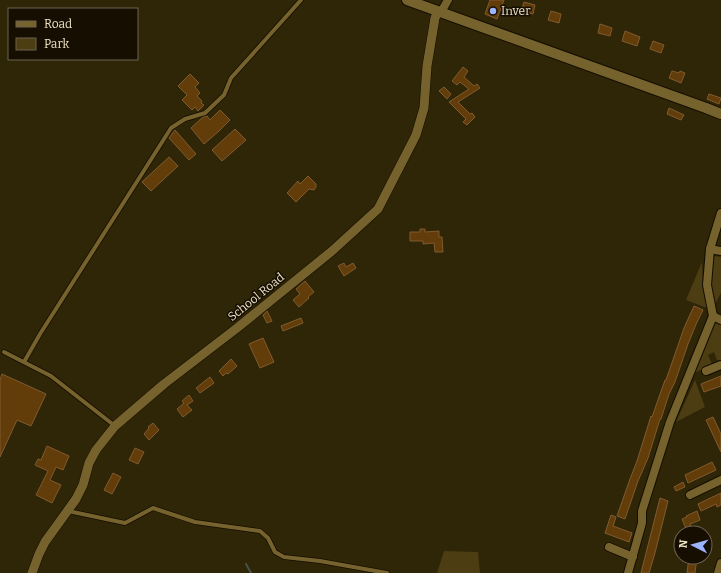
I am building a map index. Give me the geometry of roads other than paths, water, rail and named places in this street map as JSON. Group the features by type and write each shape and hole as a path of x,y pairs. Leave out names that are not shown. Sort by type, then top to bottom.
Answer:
{"main road":[{"path":"407,0 428,4 440,11 721,114"}],"street":[{"path":"440,11 448,0"},
{"name":"School Road","path":"32,573 45,542 76,499 83,484 89,463 96,450 115,426 164,384 237,328 332,251 378,209 416,135 424,108 426,66 435,18 440,11"},
{"path":"628,573 642,523 642,511 670,422 713,316 707,285 710,249 721,213"},
{"path":"710,249 721,251"},
{"path":"713,316 721,320"},
{"path":"706,371 721,365"},
{"path":"690,495 721,480"},
{"path":"609,547 633,557"},
{"path":"718,573 721,563"}],"lane":[{"path":"24,362 40,334 171,128 185,119 205,113 224,95 231,78 302,0"},
{"path":"4,352 51,376 115,426"},
{"path":"68,511 125,523 153,508 195,522 260,531 268,538 275,552 284,557 320,561 387,573"}],"waterway":[{"path":"246,564 251,573"}],"place":[{"name":"Inver","path":"493,11"}]}
